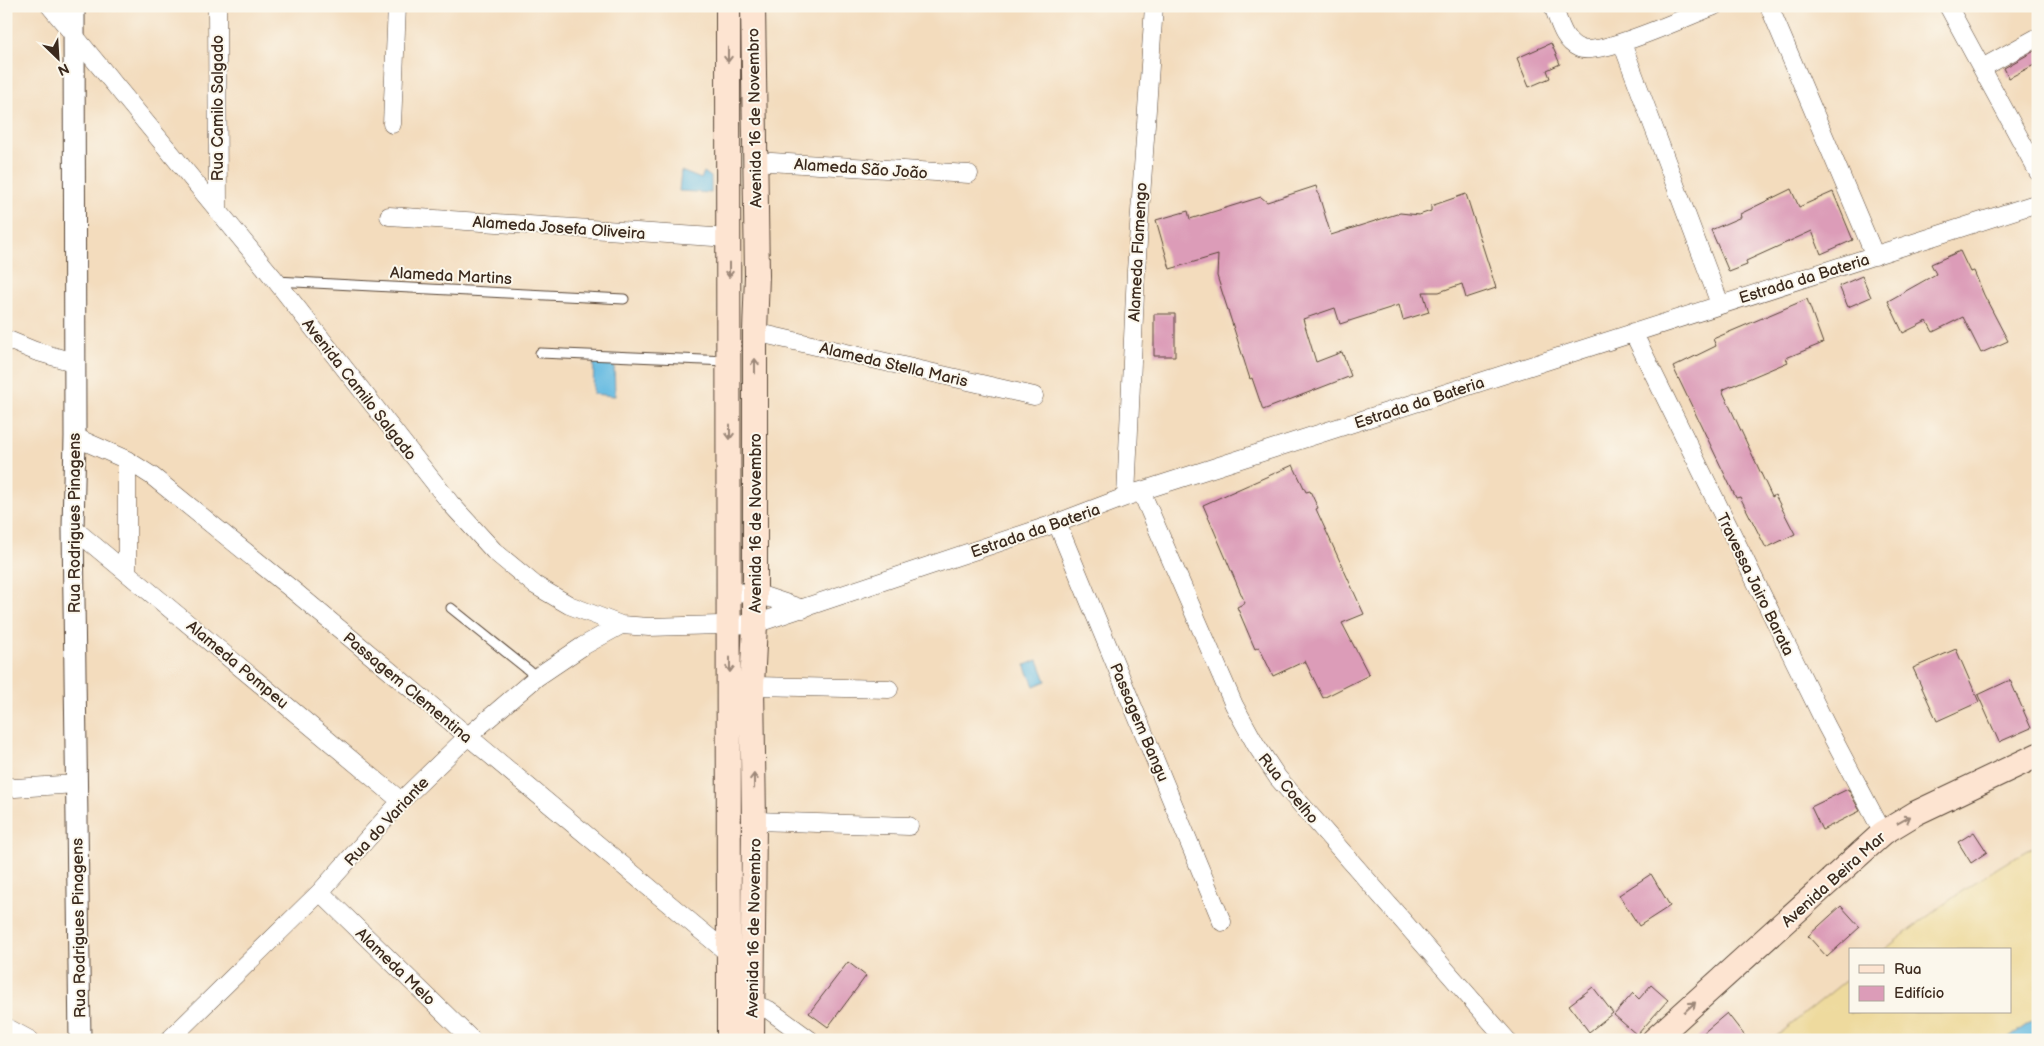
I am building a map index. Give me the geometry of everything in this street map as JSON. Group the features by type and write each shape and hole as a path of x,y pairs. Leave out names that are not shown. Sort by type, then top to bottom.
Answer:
{"main road":[{"name":"Avenida 16 de Novembro","path":"728,6 729,1040"},
{"name":"Avenida 16 de Novembro","path":"752,1040 754,822 752,686 755,624 755,332 757,275 753,6"},
{"name":"Avenida Beira Mar","path":"1654,1040 1883,833 1916,813 2038,755"}],"street":[{"name":"Avenida Camilo Salgado","path":"50,6 276,281 431,480 494,551 535,585 569,605 621,625 649,627 755,624"},
{"name":"Rua Rodrigues Pinagens","path":"74,6 73,362 75,437 73,528 80,1040"},
{"name":"Rua Camilo Salgado","path":"217,6 218,211"},
{"path":"392,124 397,6"},
{"name":"Alameda Flamengo","path":"1134,494 1136,262 1154,6"},
{"path":"1553,6 1563,32 1571,44 1580,49 1590,50 1622,43 1678,13 1714,6"},
{"path":"1769,6 1875,256"},
{"path":"1948,6 2038,172"},
{"path":"1982,68 2038,37"},
{"path":"1622,43 1720,304"},
{"name":"Alameda São João","path":"754,161 969,174"},
{"name":"Estrada da Bateria","path":"755,624 1057,523 1134,494 2038,203"},
{"name":"Alameda Josefa Oliveira","path":"390,216 729,238"},
{"name":"Alameda Stella Maris","path":"755,332 1034,396"},
{"name":"Travessa Jairo Barata","path":"1633,332 1826,725 1883,833"},
{"path":"6,340 34,351 73,362"},
{"name":"Passagem Clementina","path":"75,437 127,460 152,476 294,591 729,954"},
{"path":"127,460 127,571"},
{"name":"Rua Coelho","path":"1134,494 1234,705 1256,746 1278,778 1507,1040"},
{"name":"Passagem Bangu","path":"1057,523 1222,922"},
{"name":"Alameda Pompeu","path":"73,528 401,801"},
{"path":"730,592 755,594 803,609"},
{"name":"Rua do Variante","path":"170,1040 320,892 401,801 467,737 537,677 583,646 621,625"},
{"path":"752,686 889,689"},
{"path":"6,786 15,788 76,784"},
{"path":"754,822 909,826"},
{"name":"Alameda Melo","path":"320,892 472,1040"},
{"path":"730,997 770,1010 810,1040"},
{"path":"6,1027 30,1040"}],"lane":[{"name":"Alameda Martins","path":"276,281 624,299"},
{"path":"540,353 729,361"},
{"path":"451,608 537,677"}],"sand":[{"path":"2038,844 2038,1017 2005,1040 1772,1040 1849,978 1849,1014 2012,1014 2012,948 1887,948 1921,921 1998,868"}],"water":[{"path":"681,171 701,179 704,172 711,177 711,193 679,191"},
{"path":"594,359 614,360 615,396 593,394"},
{"path":"1038,660 1046,681 1034,686 1025,665"},
{"path":"2038,1017 2038,1040 2005,1040"}],"building":[{"path":"1551,43 1560,64 1547,70 1550,78 1529,87 1517,58"},
{"path":"2038,49 2038,63 2009,78 2004,68"},
{"path":"1316,186 1331,235 1400,213 1419,215 1431,211 1431,206 1466,194 1496,288 1466,298 1462,284 1439,292 1423,292 1429,312 1403,320 1399,305 1340,324 1335,308 1303,319 1316,362 1342,352 1351,376 1263,410 1252,378 1250,379 1217,276 1218,255 1170,269 1156,220 1188,211 1190,219 1261,197 1267,202"},
{"path":"1791,189 1799,207 1833,192 1853,240 1821,254 1812,231 1746,261 1747,265 1729,272 1711,230 1741,217 1740,214"},
{"path":"1960,251 1970,272 1974,271 2008,341 1981,353 1963,317 1933,332 1927,321 1903,333 1888,301 1936,274 1931,264"},
{"path":"1862,276 1871,297 1848,307 1839,286"},
{"path":"1807,299 1823,343 1786,358 1788,362 1722,390 1772,497 1775,495 1795,534 1766,548 1740,497 1736,498 1673,367 1716,346 1713,339"},
{"path":"1154,314 1175,314 1175,356 1154,356"},
{"path":"1293,465 1306,492 1310,491 1318,508 1316,509 1364,614 1342,623 1369,675 1323,698 1305,661 1273,676 1259,647 1255,649 1237,607 1245,603 1203,505"},
{"path":"1956,649 1979,702 1937,721 1913,668"},
{"path":"2010,680 2031,728 1999,742 1978,695"},
{"path":"1848,789 1860,811 1822,830 1811,807"},
{"path":"1974,832 1987,852 1971,863 1958,842"},
{"path":"1651,874 1670,906 1639,926 1619,895"},
{"path":"1841,906 1860,927 1827,957 1808,936"},
{"path":"848,962 866,976 828,1027 809,1013"},
{"path":"1651,985 1668,1000 1637,1035 1614,1015 1633,993 1639,999"},
{"path":"1593,987 1613,1013 1589,1032 1569,1005"},
{"path":"1727,1013 1748,1040 1695,1040"}]}
